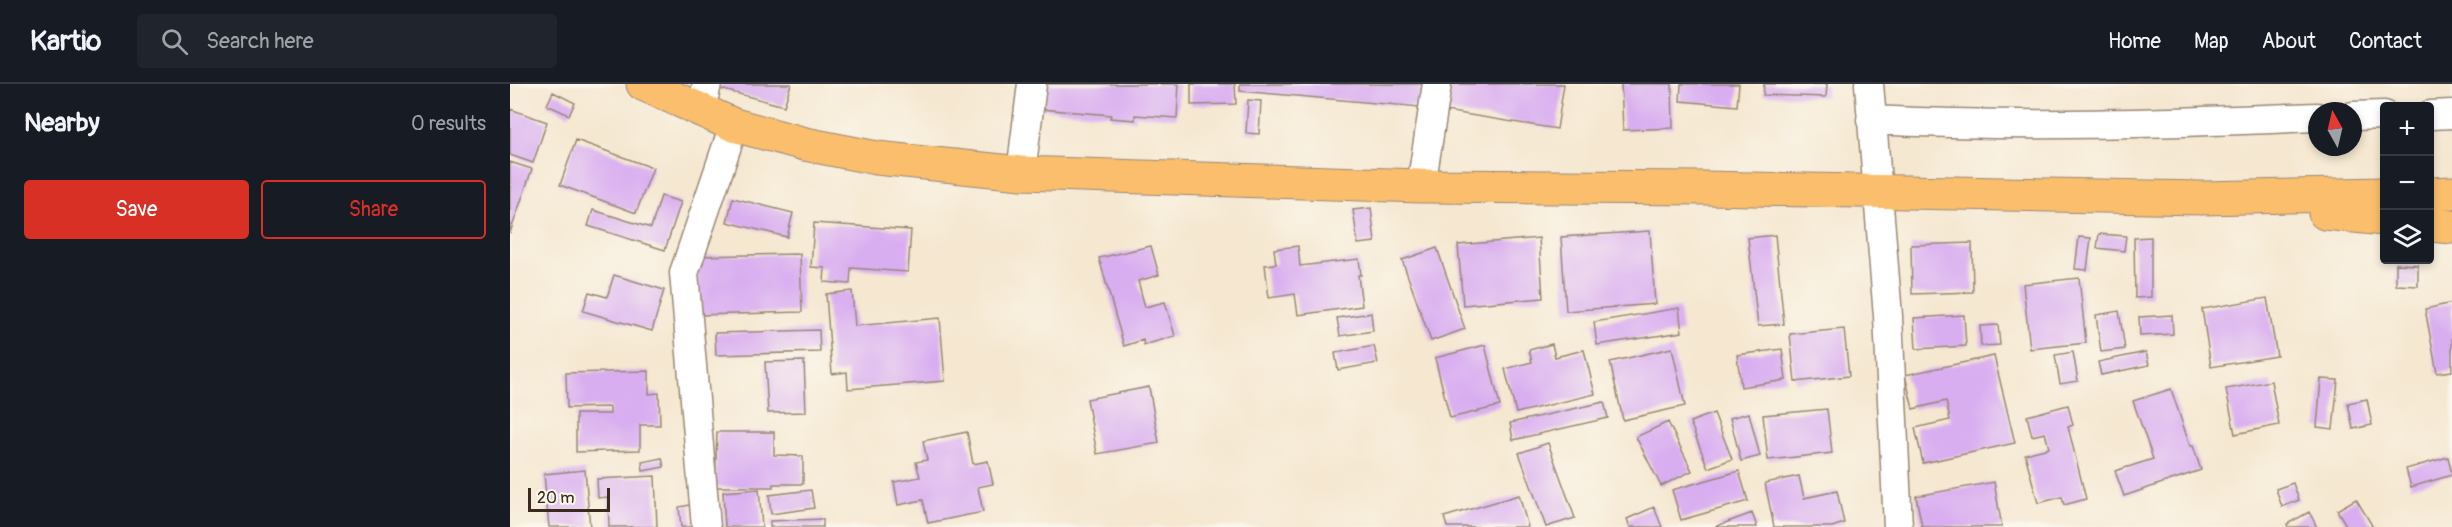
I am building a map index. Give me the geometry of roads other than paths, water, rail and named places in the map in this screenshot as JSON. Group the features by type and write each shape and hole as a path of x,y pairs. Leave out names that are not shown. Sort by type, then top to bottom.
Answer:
{"main road":[{"path":"643,84 704,97 734,125 805,144 877,158 1021,173 1421,186 1705,188 2201,198 2380,194"},
{"path":"2434,194 2452,193"},
{"path":"2201,198 2380,218"},
{"path":"2434,225 2452,227"}],"street":[{"path":"1021,173 1032,84"},
{"path":"1421,186 1437,84"},
{"path":"1869,84 1888,316 1898,527"},
{"path":"2434,115 2452,114"},
{"path":"2362,116 2380,115"},
{"path":"1871,120 1950,124 2195,122 2308,117"},
{"path":"706,527 684,273 734,125"}]}
